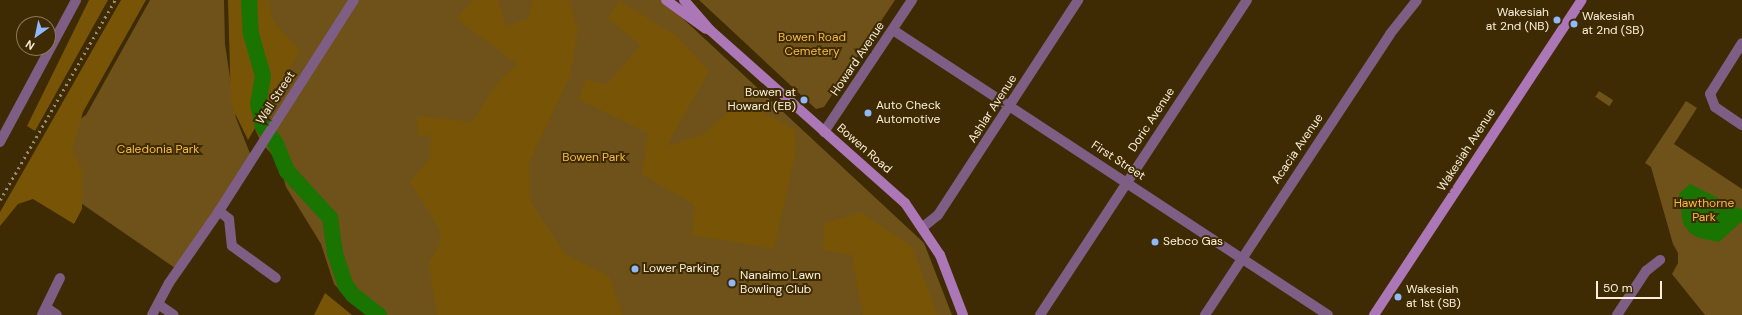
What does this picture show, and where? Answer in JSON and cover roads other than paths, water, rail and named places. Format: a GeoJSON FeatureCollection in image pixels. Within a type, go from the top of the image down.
{"type":"FeatureCollection","features":[{"type":"Feature","properties":{"kind":"main road","name":"Bowen Road"},"geometry":{"type":"LineString","coordinates":[[666,0],[692,21],[710,30]]}},
{"type":"Feature","properties":{"kind":"main road","name":"Bowen Road"},"geometry":{"type":"LineString","coordinates":[[684,0],[710,30],[905,203],[923,227],[940,255],[963,315]]}},
{"type":"Feature","properties":{"kind":"main road","name":"Wakesiah Avenue"},"geometry":{"type":"LineString","coordinates":[[1374,315],[1582,0]]}},
{"type":"Feature","properties":{"kind":"street"},"geometry":{"type":"LineString","coordinates":[[0,142],[76,0]]}},
{"type":"Feature","properties":{"kind":"street","name":"Wall Street"},"geometry":{"type":"LineString","coordinates":[[152,315],[192,246],[219,211],[354,0]]}},
{"type":"Feature","properties":{"kind":"street","name":"Howard Avenue"},"geometry":{"type":"LineString","coordinates":[[824,132],[912,0]]}},
{"type":"Feature","properties":{"kind":"street","name":"Ashlar Avenue"},"geometry":{"type":"LineString","coordinates":[[923,227],[938,215],[1011,106],[1078,0]]}},
{"type":"Feature","properties":{"kind":"street","name":"Doric Avenue"},"geometry":{"type":"LineString","coordinates":[[1040,315],[1247,0]]}},
{"type":"Feature","properties":{"kind":"street","name":"Acacia Avenue"},"geometry":{"type":"LineString","coordinates":[[1205,315],[1390,34],[1417,0]]}},
{"type":"Feature","properties":{"kind":"street","name":"First Street"},"geometry":{"type":"LineString","coordinates":[[893,30],[1328,315]]}},
{"type":"Feature","properties":{"kind":"street"},"geometry":{"type":"LineString","coordinates":[[1742,42],[1710,94],[1715,107],[1742,125]]}},
{"type":"Feature","properties":{"kind":"street"},"geometry":{"type":"LineString","coordinates":[[219,211],[229,219],[232,246],[276,278]]}},
{"type":"Feature","properties":{"kind":"street"},"geometry":{"type":"LineString","coordinates":[[1617,315],[1646,272],[1660,260]]}},
{"type":"Feature","properties":{"kind":"street"},"geometry":{"type":"LineString","coordinates":[[57,315],[44,312],[48,300],[60,278]]}},
{"type":"Feature","properties":{"kind":"street"},"geometry":{"type":"LineString","coordinates":[[158,304],[174,315]]}},
{"type":"Feature","properties":{"kind":"waterway"},"geometry":{"type":"LineString","coordinates":[[249,0],[251,34],[263,76],[258,103],[263,126],[276,144],[287,171],[330,218],[335,253],[346,286],[353,295],[379,315]]}},
{"type":"Feature","properties":{"kind":"railway"},"geometry":{"type":"LineString","coordinates":[[0,200],[115,0]]}},
{"type":"Feature","properties":{"kind":"place","name":"Wakesiah at 2nd (NB)"},"geometry":{"type":"Point","coordinates":[1557,20]}},
{"type":"Feature","properties":{"kind":"place","name":"Wakesiah at 2nd (SB)"},"geometry":{"type":"Point","coordinates":[1574,24]}},
{"type":"Feature","properties":{"kind":"place","name":"Bowen at Howard (EB)"},"geometry":{"type":"Point","coordinates":[804,100]}},
{"type":"Feature","properties":{"kind":"place","name":"Auto Check Automotive"},"geometry":{"type":"Point","coordinates":[868,113]}},
{"type":"Feature","properties":{"kind":"place","name":"Sebco Gas"},"geometry":{"type":"Point","coordinates":[1155,242]}},
{"type":"Feature","properties":{"kind":"place","name":"Lower Parking"},"geometry":{"type":"Point","coordinates":[635,269]}},
{"type":"Feature","properties":{"kind":"place","name":"Nanaimo Lawn Bowling Club"},"geometry":{"type":"Point","coordinates":[732,283]}},
{"type":"Feature","properties":{"kind":"place","name":"Wakesiah at 1st (SB)"},"geometry":{"type":"Point","coordinates":[1398,297]}},
{"type":"Feature","properties":{"kind":"park label","name":"Bowen Road Cemetery"},"geometry":{"type":"Point","coordinates":[812,45]}},
{"type":"Feature","properties":{"kind":"park label","name":"Caledonia Park"},"geometry":{"type":"Point","coordinates":[158,150]}},
{"type":"Feature","properties":{"kind":"park label","name":"Bowen Park"},"geometry":{"type":"Point","coordinates":[594,158]}},
{"type":"Feature","properties":{"kind":"park label","name":"Hawthorne Park"},"geometry":{"type":"Point","coordinates":[1704,211]}}]}
